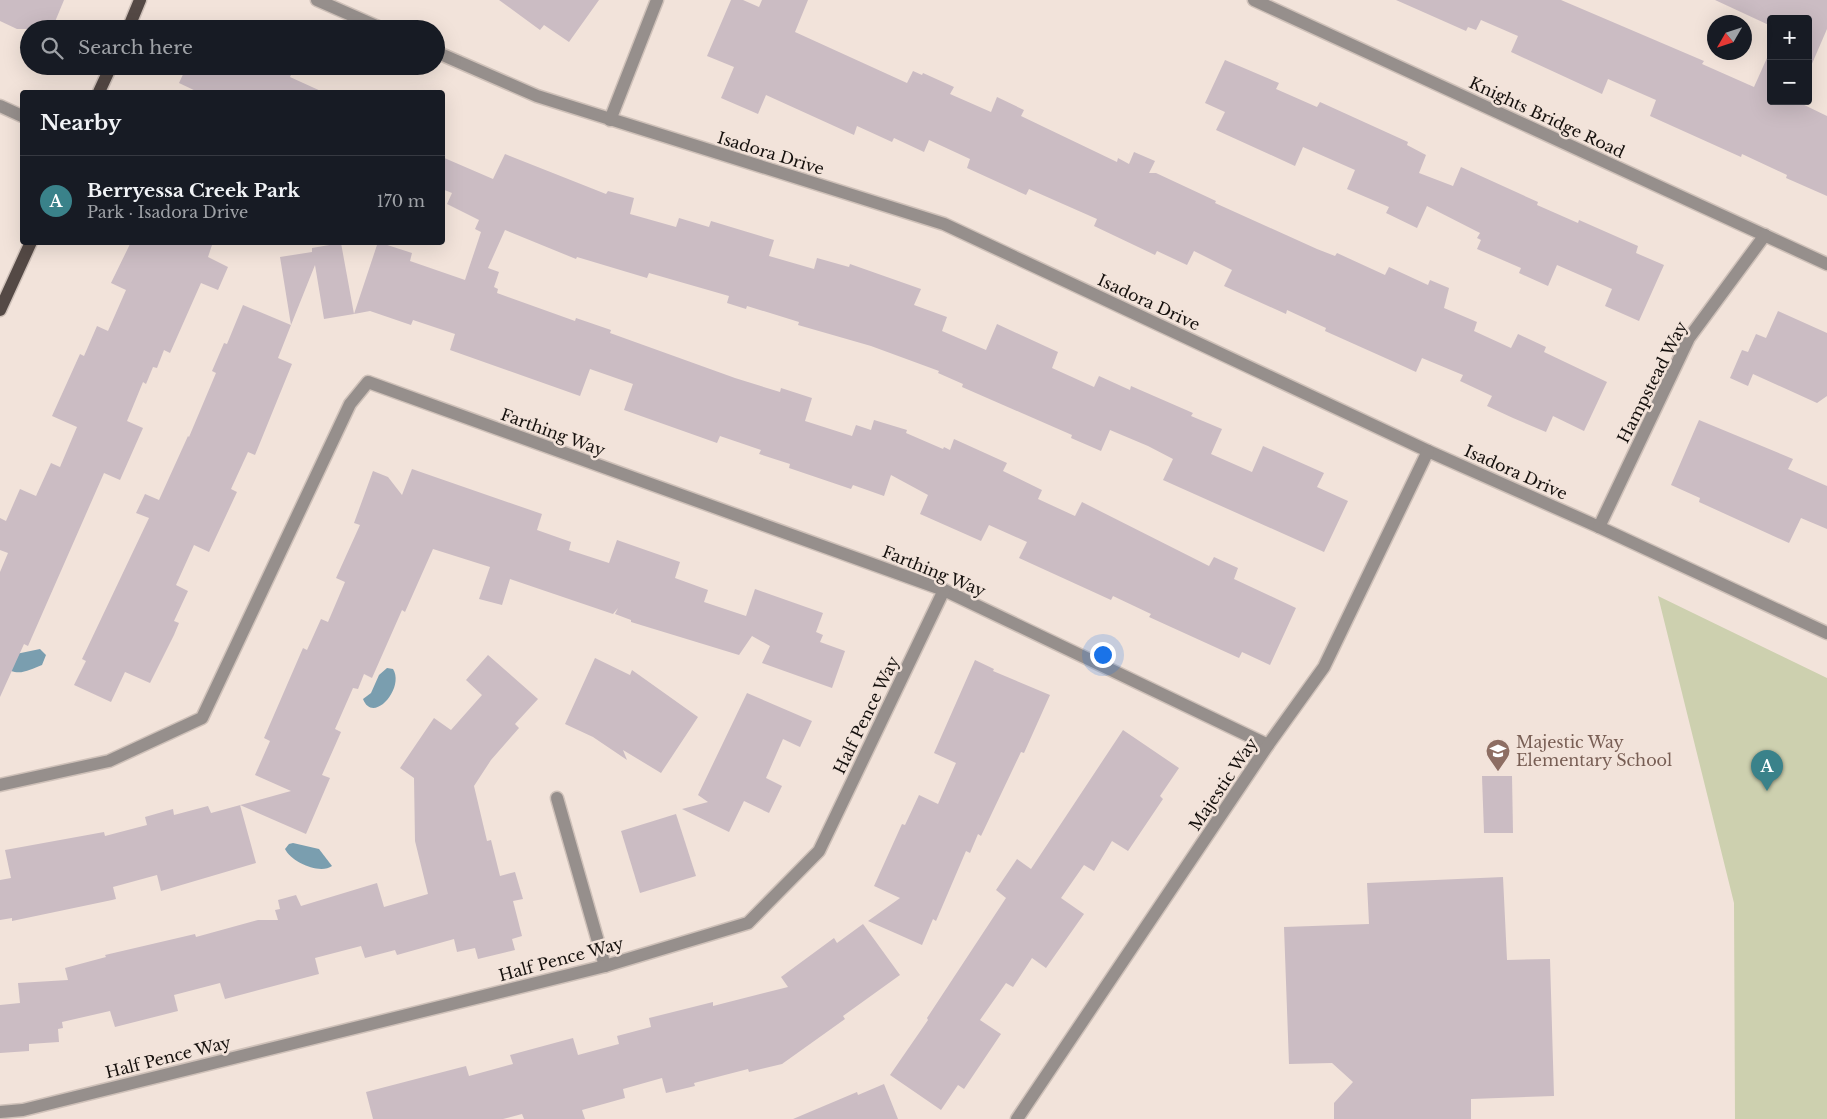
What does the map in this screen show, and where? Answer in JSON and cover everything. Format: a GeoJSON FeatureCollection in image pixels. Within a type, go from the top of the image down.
{"type":"FeatureCollection","features":[{"type":"Feature","properties":{"kind":"main road"},"geometry":{"type":"LineString","coordinates":[[132,20],[140,0]]}},
{"type":"Feature","properties":{"kind":"main road"},"geometry":{"type":"LineString","coordinates":[[100,90],[107,75]]}},
{"type":"Feature","properties":{"kind":"main road"},"geometry":{"type":"LineString","coordinates":[[0,310],[30,245]]}},
{"type":"Feature","properties":{"kind":"street"},"geometry":{"type":"LineString","coordinates":[[317,0],[363,20]]}},
{"type":"Feature","properties":{"kind":"street"},"geometry":{"type":"LineString","coordinates":[[610,120],[657,0]]}},
{"type":"Feature","properties":{"kind":"street","name":"Knights Bridge Road"},"geometry":{"type":"LineString","coordinates":[[1254,0],[1827,264]]}},
{"type":"Feature","properties":{"kind":"street","name":"Isadora Drive"},"geometry":{"type":"LineString","coordinates":[[445,56],[537,96],[944,224],[1428,451],[1599,527],[1827,634]]}},
{"type":"Feature","properties":{"kind":"street"},"geometry":{"type":"LineString","coordinates":[[0,106],[20,115]]}},
{"type":"Feature","properties":{"kind":"street","name":"Hampstead Way"},"geometry":{"type":"LineString","coordinates":[[1599,527],[1689,338],[1765,235]]}},
{"type":"Feature","properties":{"kind":"street","name":"Farthing Way"},"geometry":{"type":"LineString","coordinates":[[0,785],[109,761],[202,718],[350,404],[368,382],[944,590],[1268,745]]}},
{"type":"Feature","properties":{"kind":"street","name":"Majestic Way"},"geometry":{"type":"LineString","coordinates":[[1019,1119],[1268,745],[1324,667],[1428,451]]}},
{"type":"Feature","properties":{"kind":"street","name":"Half Pence Way"},"geometry":{"type":"LineString","coordinates":[[0,1112],[23,1110],[605,966],[748,923],[819,851],[944,590]]}},
{"type":"Feature","properties":{"kind":"street"},"geometry":{"type":"LineString","coordinates":[[557,798],[605,966]]}},
{"type":"Feature","properties":{"kind":"green space"},"geometry":{"type":"Polygon","coordinates":[[[1658,596],[1827,678],[1827,1119],[1735,1119],[1734,903],[1658,596]]]}},
{"type":"Feature","properties":{"kind":"water"},"geometry":{"type":"Polygon","coordinates":[[[40,649],[46,655],[42,665],[23,672],[11,671],[16,654],[40,649]]]}},
{"type":"Feature","properties":{"kind":"water"},"geometry":{"type":"Polygon","coordinates":[[[387,668],[393,669],[396,677],[391,694],[380,706],[374,708],[368,706],[363,699],[371,693],[379,675],[387,668]]]}},
{"type":"Feature","properties":{"kind":"water"},"geometry":{"type":"Polygon","coordinates":[[[293,843],[319,849],[332,866],[320,869],[306,866],[299,862],[288,854],[285,849],[289,844],[293,843]]]}},
{"type":"Feature","properties":{"kind":"building"},"geometry":{"type":"Polygon","coordinates":[[[0,0],[64,0],[56,20],[20,20],[20,29],[0,21],[0,0]]]}},
{"type":"Feature","properties":{"kind":"building"},"geometry":{"type":"Polygon","coordinates":[[[499,0],[599,0],[569,42],[544,25],[540,30],[499,0]]]}},
{"type":"Feature","properties":{"kind":"building"},"geometry":{"type":"Polygon","coordinates":[[[731,0],[743,0],[759,7],[762,0],[808,0],[795,32],[907,83],[913,71],[922,75],[923,73],[954,87],[950,94],[991,112],[997,97],[1024,110],[1021,116],[1117,162],[1118,158],[1129,164],[1134,152],[1155,161],[1149,173],[1156,173],[1216,201],[1215,203],[1317,249],[1335,256],[1337,253],[1385,275],[1389,267],[1428,285],[1430,280],[1449,288],[1444,308],[1477,322],[1474,331],[1511,348],[1518,334],[1546,347],[1544,352],[1607,382],[1584,431],[1553,416],[1546,432],[1513,418],[1487,406],[1492,396],[1460,381],[1463,375],[1422,358],[1416,372],[1325,331],[1326,328],[1287,310],[1286,314],[1224,286],[1232,270],[1194,251],[1187,265],[1157,251],[1155,255],[1094,226],[1097,219],[1029,189],[1026,195],[967,168],[970,159],[929,140],[924,152],[894,138],[892,142],[857,126],[854,135],[766,95],[758,114],[721,98],[734,67],[707,56],[731,0]]]}},
{"type":"Feature","properties":{"kind":"building"},"geometry":{"type":"Polygon","coordinates":[[[1396,0],[1561,0],[1704,61],[1702,64],[1754,87],[1767,58],[1767,105],[1804,105],[1827,116],[1827,196],[1786,178],[1787,175],[1742,154],[1741,157],[1650,116],[1656,100],[1608,79],[1602,94],[1511,52],[1518,36],[1481,20],[1476,30],[1468,27],[1466,31],[1396,0]]]}},
{"type":"Feature","properties":{"kind":"building"},"geometry":{"type":"Polygon","coordinates":[[[1715,0],[1827,0],[1827,29],[1812,64],[1812,15],[1767,15],[1767,24],[1752,17],[1752,15],[1747,15],[1715,0]]]}},
{"type":"Feature","properties":{"kind":"building"},"geometry":{"type":"Polygon","coordinates":[[[1225,60],[1279,83],[1276,89],[1317,107],[1320,102],[1408,142],[1407,145],[1426,155],[1419,173],[1453,186],[1461,167],[1538,202],[1537,205],[1578,223],[1579,220],[1638,246],[1636,253],[1664,265],[1639,321],[1605,306],[1612,289],[1557,265],[1548,286],[1519,273],[1521,268],[1477,249],[1481,240],[1477,238],[1480,233],[1427,206],[1417,228],[1386,213],[1389,207],[1347,189],[1355,170],[1303,147],[1295,166],[1216,130],[1225,112],[1205,103],[1225,60]]]}},
{"type":"Feature","properties":{"kind":"building"},"geometry":{"type":"Polygon","coordinates":[[[183,75],[291,75],[290,77],[319,90],[194,90],[179,83],[183,75]]]}},
{"type":"Feature","properties":{"kind":"building"},"geometry":{"type":"Polygon","coordinates":[[[505,154],[606,194],[608,191],[634,198],[630,214],[676,227],[679,218],[709,227],[711,221],[774,240],[769,256],[814,269],[817,258],[849,267],[850,264],[921,289],[914,305],[947,317],[942,331],[986,350],[997,324],[1058,352],[1052,368],[1094,387],[1099,376],[1130,390],[1131,386],[1193,413],[1191,416],[1222,429],[1211,454],[1252,472],[1263,446],[1324,473],[1317,487],[1348,501],[1324,552],[1163,480],[1173,459],[1148,446],[1110,430],[1101,451],[1071,438],[1072,435],[962,387],[963,384],[938,373],[939,371],[871,346],[798,325],[799,322],[747,306],[746,309],[727,303],[729,296],[649,273],[647,278],[577,257],[576,259],[505,230],[488,268],[499,272],[494,287],[498,289],[497,293],[575,321],[576,318],[611,330],[610,333],[735,378],[780,392],[781,388],[812,398],[805,421],[852,436],[856,425],[871,430],[874,420],[907,430],[906,433],[943,449],[944,447],[950,450],[954,439],[1007,463],[1003,471],[1042,490],[1038,499],[1075,516],[1082,502],[1209,566],[1214,557],[1238,568],[1234,579],[1296,608],[1270,665],[1242,652],[1239,658],[1149,617],[1151,614],[1113,596],[1111,600],[1019,558],[1027,542],[989,525],[981,541],[920,514],[928,495],[891,475],[884,496],[853,485],[851,489],[789,468],[790,464],[759,454],[761,450],[720,436],[717,443],[624,410],[633,384],[590,369],[580,396],[450,350],[455,334],[413,320],[411,325],[370,311],[354,314],[377,245],[387,245],[412,253],[410,261],[465,280],[481,232],[475,229],[479,220],[447,204],[452,193],[445,190],[445,158],[493,179],[505,154]]]}},
{"type":"Feature","properties":{"kind":"building"},"geometry":{"type":"Polygon","coordinates":[[[130,245],[212,245],[208,257],[228,267],[218,290],[201,283],[170,353],[164,350],[157,368],[153,367],[146,384],[143,382],[127,421],[143,428],[120,480],[104,473],[28,646],[24,644],[0,697],[0,572],[8,553],[0,550],[0,518],[6,521],[20,489],[36,496],[51,463],[60,467],[77,427],[52,416],[80,354],[84,356],[97,326],[108,331],[126,290],[111,283],[130,245]]]}},
{"type":"Feature","properties":{"kind":"building"},"geometry":{"type":"Polygon","coordinates":[[[341,245],[354,314],[324,319],[315,265],[291,325],[280,257],[312,252],[312,248],[341,245]]]}},
{"type":"Feature","properties":{"kind":"building"},"geometry":{"type":"Polygon","coordinates":[[[243,305],[291,325],[278,358],[292,364],[255,455],[248,452],[231,489],[237,492],[209,552],[194,545],[176,585],[188,591],[174,621],[179,623],[150,683],[125,672],[111,702],[74,685],[86,661],[82,659],[149,518],[136,513],[145,494],[159,500],[189,437],[216,373],[212,371],[224,343],[227,344],[243,305]]]}},
{"type":"Feature","properties":{"kind":"building"},"geometry":{"type":"Polygon","coordinates":[[[1778,311],[1827,333],[1827,396],[1817,403],[1753,374],[1748,386],[1730,378],[1742,350],[1748,352],[1756,334],[1766,338],[1778,311]]]}},
{"type":"Feature","properties":{"kind":"building"},"geometry":{"type":"Polygon","coordinates":[[[1699,420],[1793,459],[1788,469],[1827,486],[1827,529],[1801,518],[1789,543],[1699,502],[1700,498],[1671,485],[1699,420]]]}},
{"type":"Feature","properties":{"kind":"building"},"geometry":{"type":"Polygon","coordinates":[[[412,469],[542,514],[537,530],[571,542],[569,550],[609,563],[617,540],[680,562],[675,578],[708,590],[704,602],[746,616],[755,589],[823,613],[816,632],[823,635],[820,642],[845,651],[832,688],[762,663],[770,646],[752,636],[739,655],[631,622],[631,620],[615,614],[618,608],[613,614],[510,579],[502,605],[479,599],[490,567],[433,549],[405,612],[402,610],[372,678],[364,674],[358,689],[353,688],[335,729],[341,732],[322,775],[330,778],[306,834],[240,805],[291,791],[255,775],[270,741],[264,738],[303,648],[307,650],[321,619],[328,622],[345,582],[336,578],[360,525],[354,523],[373,471],[388,477],[402,495],[412,469]]]}},
{"type":"Feature","properties":{"kind":"building"},"geometry":{"type":"Polygon","coordinates":[[[488,655],[538,699],[515,724],[519,728],[491,760],[474,786],[487,841],[491,840],[500,876],[515,872],[523,899],[513,901],[522,936],[512,939],[515,950],[478,959],[475,948],[457,952],[454,939],[397,955],[395,950],[365,958],[361,946],[315,958],[319,974],[225,999],[220,983],[174,995],[178,1011],[115,1027],[110,1011],[62,1022],[63,1028],[58,1029],[59,1042],[29,1044],[29,1051],[0,1053],[0,1005],[20,1003],[18,983],[68,980],[65,968],[106,957],[105,955],[195,934],[196,937],[258,920],[278,920],[275,910],[280,909],[278,900],[296,895],[301,906],[377,883],[384,907],[428,894],[415,841],[414,778],[400,768],[434,718],[451,730],[482,695],[466,680],[488,655]]]}},
{"type":"Feature","properties":{"kind":"building"},"geometry":{"type":"Polygon","coordinates":[[[595,658],[630,675],[632,670],[698,717],[661,773],[623,750],[627,760],[593,737],[565,724],[595,658]]]}},
{"type":"Feature","properties":{"kind":"building"},"geometry":{"type":"Polygon","coordinates":[[[975,660],[994,669],[993,671],[1050,695],[1024,753],[1021,752],[981,836],[978,834],[970,853],[966,851],[936,921],[933,919],[922,945],[868,921],[900,898],[874,886],[902,824],[905,825],[919,795],[938,804],[956,763],[934,753],[975,660]]]}},
{"type":"Feature","properties":{"kind":"building"},"geometry":{"type":"Polygon","coordinates":[[[747,693],[812,721],[800,747],[783,739],[766,778],[782,786],[769,813],[744,801],[729,832],[682,809],[708,802],[698,795],[747,693]]]}},
{"type":"Feature","properties":{"kind":"building"},"geometry":{"type":"Polygon","coordinates":[[[1123,730],[1179,768],[1160,796],[1163,799],[1128,851],[1112,841],[1094,871],[1084,865],[1061,898],[1084,914],[1046,968],[1032,958],[1013,987],[1006,983],[980,1020],[1001,1034],[964,1089],[958,1085],[941,1110],[890,1075],[928,1020],[927,1018],[1006,898],[996,890],[1017,859],[1031,869],[1123,730]]]}},
{"type":"Feature","properties":{"kind":"building"},"geometry":{"type":"Polygon","coordinates":[[[1482,776],[1512,776],[1513,833],[1484,833],[1482,776]]]}},
{"type":"Feature","properties":{"kind":"building"},"geometry":{"type":"Polygon","coordinates":[[[240,805],[256,863],[161,891],[157,875],[113,887],[116,899],[12,921],[12,918],[0,920],[0,880],[11,878],[5,850],[104,832],[105,836],[147,825],[145,817],[173,809],[174,815],[208,806],[211,813],[240,805]]]}},
{"type":"Feature","properties":{"kind":"building"},"geometry":{"type":"Polygon","coordinates":[[[676,814],[696,876],[640,893],[621,831],[676,814]]]}},
{"type":"Feature","properties":{"kind":"building"},"geometry":{"type":"Polygon","coordinates":[[[1503,877],[1507,960],[1550,959],[1554,1096],[1471,1099],[1471,1119],[1334,1119],[1334,1103],[1353,1082],[1332,1063],[1289,1064],[1284,927],[1369,924],[1367,883],[1503,877]]]}},
{"type":"Feature","properties":{"kind":"building"},"geometry":{"type":"Polygon","coordinates":[[[863,924],[900,975],[843,1016],[845,1019],[782,1064],[749,1072],[748,1069],[694,1083],[695,1086],[666,1093],[662,1078],[623,1089],[625,1098],[582,1110],[585,1119],[524,1119],[522,1114],[503,1119],[373,1119],[366,1092],[466,1066],[469,1076],[513,1064],[510,1055],[573,1038],[578,1055],[619,1044],[617,1036],[651,1027],[649,1018],[713,1002],[713,1006],[788,987],[781,977],[834,938],[837,943],[863,924]]]}},
{"type":"Feature","properties":{"kind":"building"},"geometry":{"type":"Polygon","coordinates":[[[884,1084],[898,1119],[793,1119],[857,1092],[858,1095],[884,1084]]]}},
{"type":"Feature","properties":{"kind":"place","name":"Majestic Way Elementary School"},"geometry":{"type":"Point","coordinates":[1498,772]}},
{"type":"Feature","properties":{"kind":"place","name":"Berryessa Creek Park"},"geometry":{"type":"Point","coordinates":[1767,791]}}]}
